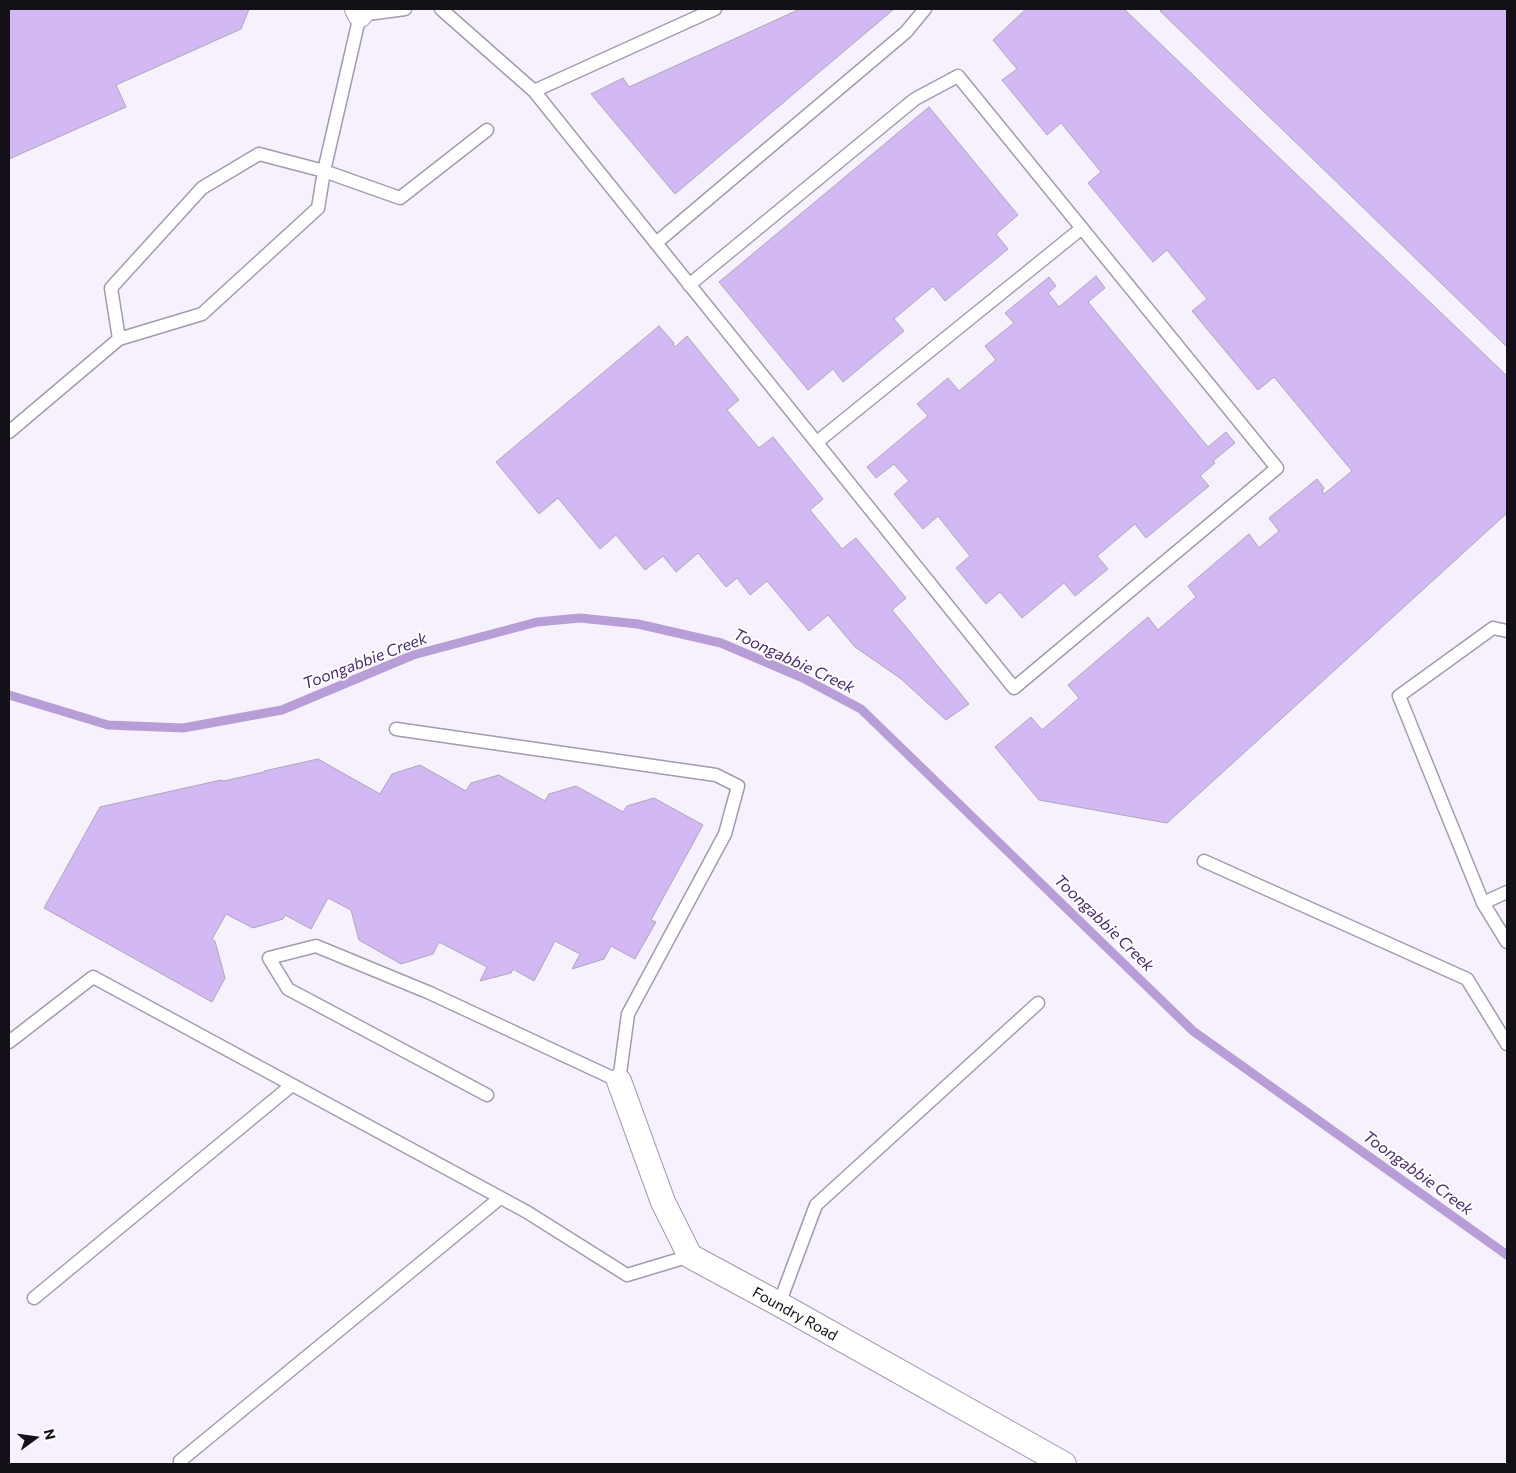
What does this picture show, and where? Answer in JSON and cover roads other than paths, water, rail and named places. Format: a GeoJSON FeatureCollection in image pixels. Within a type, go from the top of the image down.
{"type":"FeatureCollection","features":[{"type":"Feature","properties":{"kind":"street"},"geometry":{"type":"LineString","coordinates":[[619,1081],[663,1202],[690,1256]]}},
{"type":"Feature","properties":{"kind":"street","name":"Foundry Road"},"geometry":{"type":"LineString","coordinates":[[690,1256],[1064,1464]]}},
{"type":"Feature","properties":{"kind":"lane"},"geometry":{"type":"LineString","coordinates":[[9,432],[119,339],[202,314],[318,208],[324,171],[358,12],[405,9]]}},
{"type":"Feature","properties":{"kind":"lane"},"geometry":{"type":"LineString","coordinates":[[441,9],[534,92],[689,285],[817,442],[1014,688],[1277,468],[958,76],[915,99],[689,285]]}},
{"type":"Feature","properties":{"kind":"lane"},"geometry":{"type":"LineString","coordinates":[[534,92],[715,9]]}},
{"type":"Feature","properties":{"kind":"lane"},"geometry":{"type":"LineString","coordinates":[[656,243],[906,32],[925,9]]}},
{"type":"Feature","properties":{"kind":"lane"},"geometry":{"type":"LineString","coordinates":[[119,339],[111,288],[202,188],[259,154],[324,171],[400,198],[487,130]]}},
{"type":"Feature","properties":{"kind":"lane"},"geometry":{"type":"LineString","coordinates":[[817,442],[1082,228]]}},
{"type":"Feature","properties":{"kind":"lane"},"geometry":{"type":"LineString","coordinates":[[1507,631],[1493,628],[1399,696],[1482,903],[1507,942]]}},
{"type":"Feature","properties":{"kind":"lane"},"geometry":{"type":"LineString","coordinates":[[396,729],[716,775],[738,786],[725,834],[628,1014],[619,1081],[430,992],[316,946],[269,958],[288,990],[487,1095]]}},
{"type":"Feature","properties":{"kind":"lane"},"geometry":{"type":"LineString","coordinates":[[1204,860],[1467,979],[1507,1044]]}},
{"type":"Feature","properties":{"kind":"lane"},"geometry":{"type":"LineString","coordinates":[[1482,903],[1507,892]]}},
{"type":"Feature","properties":{"kind":"lane"},"geometry":{"type":"LineString","coordinates":[[9,1042],[93,977],[527,1212],[627,1274],[690,1256]]}},
{"type":"Feature","properties":{"kind":"lane"},"geometry":{"type":"LineString","coordinates":[[779,1304],[816,1205],[1038,1003]]}},
{"type":"Feature","properties":{"kind":"lane"},"geometry":{"type":"LineString","coordinates":[[34,1298],[292,1085]]}},
{"type":"Feature","properties":{"kind":"lane"},"geometry":{"type":"LineString","coordinates":[[180,1461],[500,1198]]}},
{"type":"Feature","properties":{"kind":"waterway","name":"Toongabbie Creek"},"geometry":{"type":"LineString","coordinates":[[9,695],[108,725],[183,728],[282,710],[413,655],[537,622],[580,618],[638,624],[721,643],[803,678],[861,709],[1193,1031],[1507,1255]]}}]}
